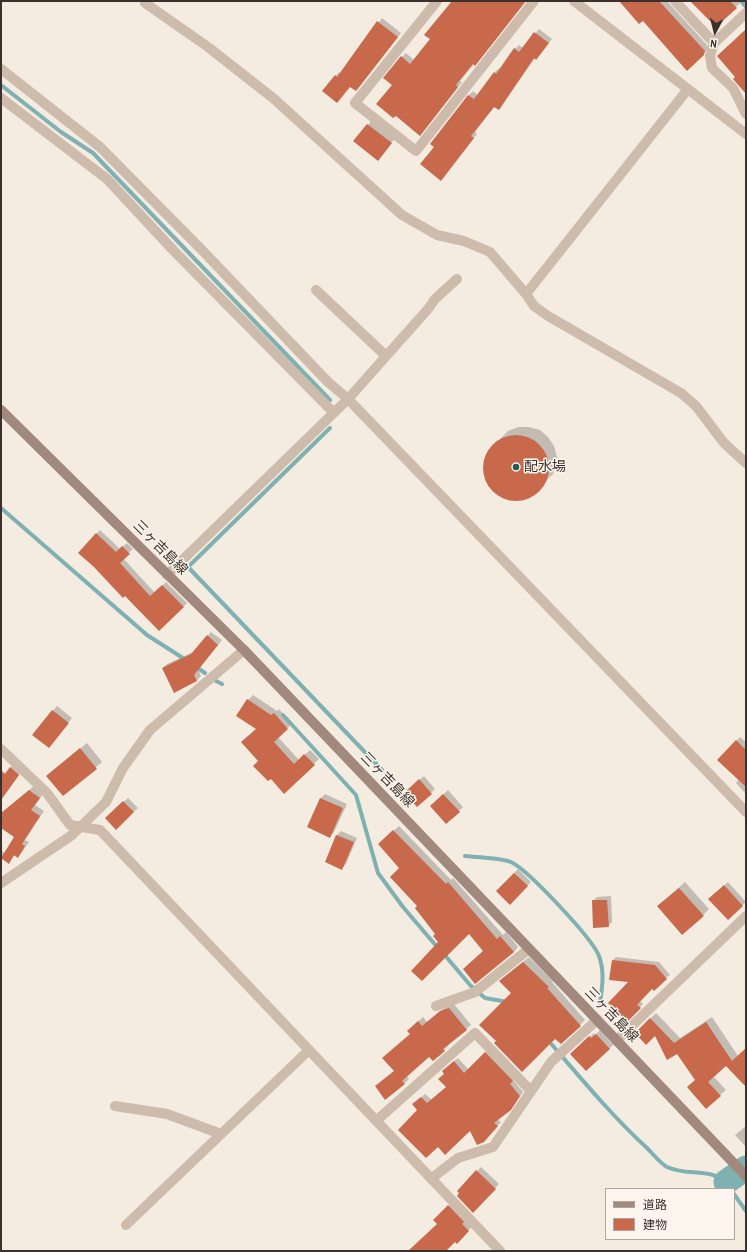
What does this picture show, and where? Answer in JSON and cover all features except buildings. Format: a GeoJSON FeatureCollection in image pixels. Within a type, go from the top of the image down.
{"type":"FeatureCollection","features":[{"type":"Feature","properties":{"kind":"main road","name":"三ヶ吉島線"},"geometry":{"type":"LineString","coordinates":[[1,410],[244,650],[746,1176]]}},
{"type":"Feature","properties":{"kind":"street"},"geometry":{"type":"LineString","coordinates":[[145,1],[145,3],[208,47],[273,98],[402,215],[437,235],[464,242],[490,252],[526,294],[534,306],[548,316],[681,393],[696,406],[724,443],[746,463]]}},
{"type":"Feature","properties":{"kind":"street"},"geometry":{"type":"LineString","coordinates":[[437,1],[355,104],[416,151],[534,1]]}},
{"type":"Feature","properties":{"kind":"street"},"geometry":{"type":"LineString","coordinates":[[574,1],[746,134]]}},
{"type":"Feature","properties":{"kind":"street"},"geometry":{"type":"LineString","coordinates":[[675,1],[714,43]]}},
{"type":"Feature","properties":{"kind":"street"},"geometry":{"type":"LineString","coordinates":[[745,14],[714,43],[710,56],[712,68],[733,88],[746,114]]}},
{"type":"Feature","properties":{"kind":"street"},"geometry":{"type":"LineString","coordinates":[[1,69],[100,147],[200,248],[328,382],[348,399],[746,812]]}},
{"type":"Feature","properties":{"kind":"street"},"geometry":{"type":"LineString","coordinates":[[526,294],[688,89]]}},
{"type":"Feature","properties":{"kind":"street"},"geometry":{"type":"LineString","coordinates":[[1,98],[107,179],[174,251],[334,413]]}},
{"type":"Feature","properties":{"kind":"street"},"geometry":{"type":"LineString","coordinates":[[167,575],[348,399],[435,299],[457,279]]}},
{"type":"Feature","properties":{"kind":"street"},"geometry":{"type":"LineString","coordinates":[[316,290],[386,356]]}},
{"type":"Feature","properties":{"kind":"street"},"geometry":{"type":"LineString","coordinates":[[1,883],[72,835],[82,826],[106,802],[123,768],[150,730],[244,650]]}},
{"type":"Feature","properties":{"kind":"street"},"geometry":{"type":"LineString","coordinates":[[1,749],[47,793],[70,825],[100,830],[308,1051],[432,1178],[500,1251]]}},
{"type":"Feature","properties":{"kind":"street"},"geometry":{"type":"LineString","coordinates":[[616,1041],[746,916]]}},
{"type":"Feature","properties":{"kind":"street"},"geometry":{"type":"LineString","coordinates":[[436,1006],[475,992],[530,950]]}},
{"type":"Feature","properties":{"kind":"street"},"geometry":{"type":"LineString","coordinates":[[432,1178],[458,1158],[493,1147],[532,1091],[550,1062],[597,1020]]}},
{"type":"Feature","properties":{"kind":"street"},"geometry":{"type":"LineString","coordinates":[[376,1120],[475,1033],[532,1091]]}},
{"type":"Feature","properties":{"kind":"street"},"geometry":{"type":"LineString","coordinates":[[126,1225],[308,1051]]}},
{"type":"Feature","properties":{"kind":"street"},"geometry":{"type":"LineString","coordinates":[[115,1106],[167,1114],[221,1134]]}},
{"type":"Feature","properties":{"kind":"waterway"},"geometry":{"type":"LineString","coordinates":[[741,1],[746,7]]}},
{"type":"Feature","properties":{"kind":"waterway"},"geometry":{"type":"LineString","coordinates":[[1,85],[61,132],[93,153],[330,400]]}},
{"type":"Feature","properties":{"kind":"waterway"},"geometry":{"type":"LineString","coordinates":[[330,428],[188,567],[382,770]]}},
{"type":"Feature","properties":{"kind":"waterway"},"geometry":{"type":"LineString","coordinates":[[1,508],[147,635],[186,660]]}},
{"type":"Feature","properties":{"kind":"waterway"},"geometry":{"type":"LineString","coordinates":[[195,666],[205,673]]}},
{"type":"Feature","properties":{"kind":"waterway"},"geometry":{"type":"LineString","coordinates":[[216,681],[222,684]]}},
{"type":"Feature","properties":{"kind":"waterway"},"geometry":{"type":"LineString","coordinates":[[283,715],[356,795],[378,873],[403,907],[438,948]]}},
{"type":"Feature","properties":{"kind":"waterway"},"geometry":{"type":"LineString","coordinates":[[465,856],[511,862],[531,878],[573,920],[594,947],[601,962],[602,986],[600,1004]]}},
{"type":"Feature","properties":{"kind":"waterway"},"geometry":{"type":"LineString","coordinates":[[443,953],[470,985],[485,998],[508,1002]]}},
{"type":"Feature","properties":{"kind":"waterway"},"geometry":{"type":"LineString","coordinates":[[547,1039],[608,1109],[662,1163],[667,1167],[684,1172],[709,1174],[724,1181],[730,1188]]}},
{"type":"Feature","properties":{"kind":"waterway"},"geometry":{"type":"LineString","coordinates":[[726,1182],[746,1168]]}},
{"type":"Feature","properties":{"kind":"waterway"},"geometry":{"type":"LineString","coordinates":[[735,1195],[746,1211]]}},
{"type":"Feature","properties":{"kind":"place","name":"配水場"},"geometry":{"type":"Point","coordinates":[516,467]}}]}
